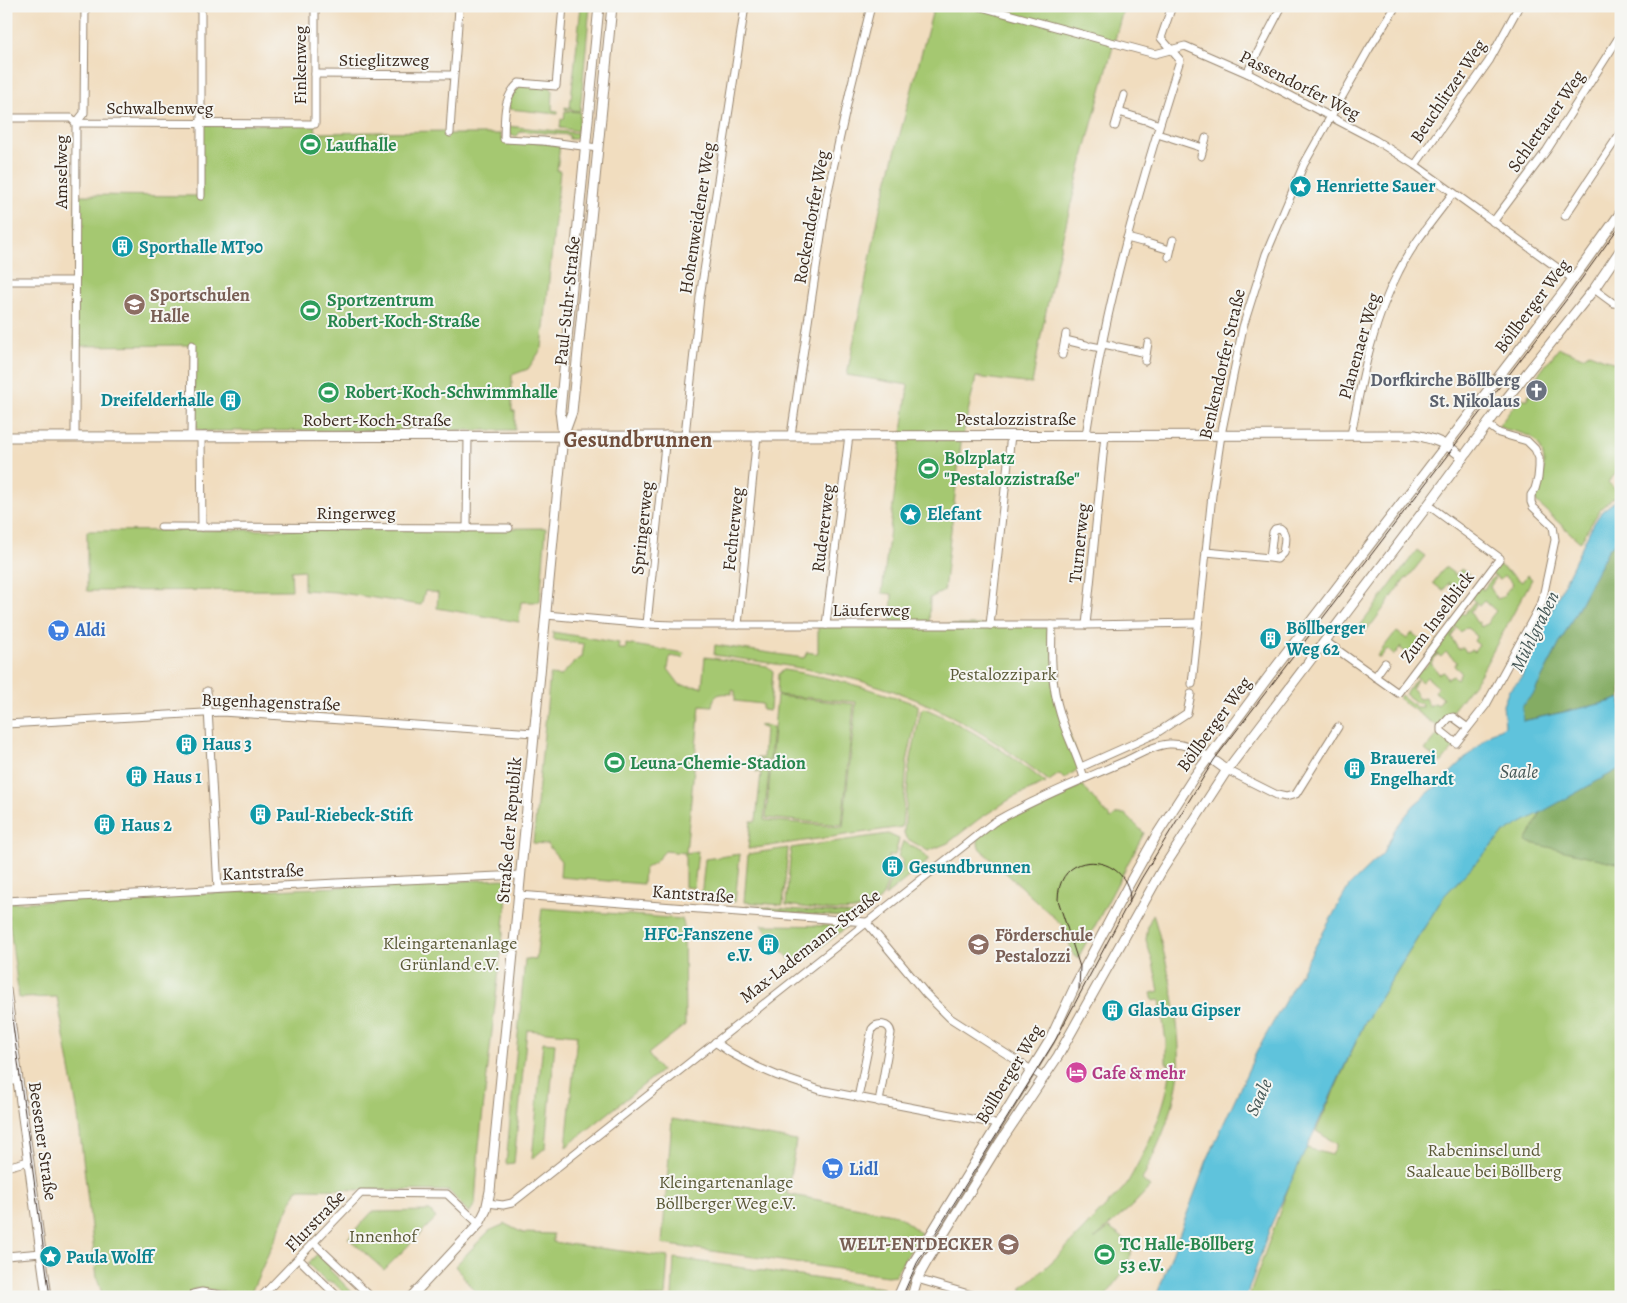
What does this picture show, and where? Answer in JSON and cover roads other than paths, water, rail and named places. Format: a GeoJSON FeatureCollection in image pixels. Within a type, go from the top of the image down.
{"type":"FeatureCollection","features":[{"type":"Feature","properties":{"kind":"street","name":"Amselweg"},"geometry":{"type":"LineString","coordinates":[[75,436],[76,123],[84,112],[85,6]]}},
{"type":"Feature","properties":{"kind":"street"},"geometry":{"type":"LineString","coordinates":[[201,6],[201,196]]}},
{"type":"Feature","properties":{"kind":"street","name":"Finkenweg"},"geometry":{"type":"LineString","coordinates":[[315,6],[315,124]]}},
{"type":"Feature","properties":{"kind":"street"},"geometry":{"type":"LineString","coordinates":[[450,133],[459,6]]}},
{"type":"Feature","properties":{"kind":"street"},"geometry":{"type":"LineString","coordinates":[[563,6],[556,86],[519,83],[511,90],[507,101],[504,139],[598,148]]}},
{"type":"Feature","properties":{"kind":"street","name":"Paul-Suhr-Straße"},"geometry":{"type":"LineString","coordinates":[[563,436],[560,411],[584,146],[599,6]]}},
{"type":"Feature","properties":{"kind":"street","name":"Paul-Suhr-Straße"},"geometry":{"type":"LineString","coordinates":[[563,436],[572,412],[612,6]]}},
{"type":"Feature","properties":{"kind":"street","name":"Hohenweidener Weg"},"geometry":{"type":"LineString","coordinates":[[685,435],[700,296],[745,6]]}},
{"type":"Feature","properties":{"kind":"street","name":"Rockendorfer Weg"},"geometry":{"type":"LineString","coordinates":[[791,435],[827,196],[871,6]]}},
{"type":"Feature","properties":{"kind":"street","name":"Passendorfer Weg"},"geometry":{"type":"LineString","coordinates":[[978,6],[1156,54],[1184,46],[1247,73],[1375,140],[1415,165],[1573,279]]}},
{"type":"Feature","properties":{"kind":"street"},"geometry":{"type":"LineString","coordinates":[[1086,435],[1102,346],[1127,238],[1159,125],[1180,60],[1161,38],[1172,6]]}},
{"type":"Feature","properties":{"kind":"street"},"geometry":{"type":"LineString","coordinates":[[1247,73],[1282,6]]}},
{"type":"Feature","properties":{"kind":"street","name":"Benkendorfer Straße"},"geometry":{"type":"LineString","coordinates":[[1192,684],[1221,435],[1243,327],[1263,262],[1304,164],[1396,6]]}},
{"type":"Feature","properties":{"kind":"street","name":"Beuchlitzer Weg"},"geometry":{"type":"LineString","coordinates":[[1415,165],[1489,61],[1519,6]]}},
{"type":"Feature","properties":{"kind":"street","name":"Schlettauer Weg"},"geometry":{"type":"LineString","coordinates":[[1493,222],[1552,143],[1621,34]]}},
{"type":"Feature","properties":{"kind":"street","name":"Stieglitzweg"},"geometry":{"type":"LineString","coordinates":[[315,74],[453,75]]}},
{"type":"Feature","properties":{"kind":"street"},"geometry":{"type":"LineString","coordinates":[[1115,126],[1124,95]]}},
{"type":"Feature","properties":{"kind":"street"},"geometry":{"type":"LineString","coordinates":[[1119,112],[1159,125]]}},
{"type":"Feature","properties":{"kind":"street","name":"Schwalbenweg"},"geometry":{"type":"LineString","coordinates":[[6,118],[71,118],[76,123],[315,124]]}},
{"type":"Feature","properties":{"kind":"street"},"geometry":{"type":"LineString","coordinates":[[1565,216],[1621,132]]}},
{"type":"Feature","properties":{"kind":"street"},"geometry":{"type":"LineString","coordinates":[[1157,134],[1203,148]]}},
{"type":"Feature","properties":{"kind":"street"},"geometry":{"type":"LineString","coordinates":[[1201,156],[1206,138]]}},
{"type":"Feature","properties":{"kind":"street","name":"Planenaer Weg"},"geometry":{"type":"LineString","coordinates":[[1351,435],[1375,330],[1386,298],[1410,252],[1453,193]]}},
{"type":"Feature","properties":{"kind":"street","name":"Böllberger Weg"},"geometry":{"type":"LineString","coordinates":[[898,1297],[912,1265],[1050,1040],[1076,984],[1146,854],[1194,777],[1573,279],[1621,212]]}},
{"type":"Feature","properties":{"kind":"street"},"geometry":{"type":"LineString","coordinates":[[1127,238],[1170,253],[1173,240]]}},
{"type":"Feature","properties":{"kind":"street","name":"Böllberger Weg"},"geometry":{"type":"LineString","coordinates":[[912,1297],[927,1261],[999,1144],[1058,1056],[1162,870],[1227,770],[1487,424],[1594,289],[1620,252]]}},
{"type":"Feature","properties":{"kind":"street"},"geometry":{"type":"LineString","coordinates":[[6,281],[76,281]]}},
{"type":"Feature","properties":{"kind":"street"},"geometry":{"type":"LineString","coordinates":[[1594,289],[1613,303],[1621,304]]}},
{"type":"Feature","properties":{"kind":"street"},"geometry":{"type":"LineString","coordinates":[[1062,355],[1066,337],[1088,345],[1116,346],[1146,353]]}},
{"type":"Feature","properties":{"kind":"street"},"geometry":{"type":"LineString","coordinates":[[1144,361],[1148,343]]}},
{"type":"Feature","properties":{"kind":"street"},"geometry":{"type":"LineString","coordinates":[[191,436],[192,345]]}},
{"type":"Feature","properties":{"kind":"street"},"geometry":{"type":"LineString","coordinates":[[1468,728],[1486,705],[1542,602],[1555,540],[1552,526],[1533,507],[1531,502],[1531,494],[1535,489],[1539,472],[1539,458],[1536,449],[1526,441],[1499,433],[1487,424]]}},
{"type":"Feature","properties":{"kind":"street","name":"Springerweg"},"geometry":{"type":"LineString","coordinates":[[648,624],[666,435]]}},
{"type":"Feature","properties":{"kind":"street","name":"Fechterweg"},"geometry":{"type":"LineString","coordinates":[[738,625],[757,435]]}},
{"type":"Feature","properties":{"kind":"street","name":"Rudererweg"},"geometry":{"type":"LineString","coordinates":[[826,625],[849,435]]}},
{"type":"Feature","properties":{"kind":"street"},"geometry":{"type":"LineString","coordinates":[[990,625],[1011,435]]}},
{"type":"Feature","properties":{"kind":"street","name":"Turnerweg"},"geometry":{"type":"LineString","coordinates":[[1086,625],[1105,435]]}},
{"type":"Feature","properties":{"kind":"street","name":"Pestalozzistraße"},"geometry":{"type":"LineString","coordinates":[[563,436],[1415,435],[1434,438],[1463,458]]}},
{"type":"Feature","properties":{"kind":"street"},"geometry":{"type":"LineString","coordinates":[[201,436],[202,528]]}},
{"type":"Feature","properties":{"kind":"street"},"geometry":{"type":"LineString","coordinates":[[467,528],[468,436]]}},
{"type":"Feature","properties":{"kind":"street","name":"Robert-Koch-Straße"},"geometry":{"type":"LineString","coordinates":[[6,437],[563,436]]}},
{"type":"Feature","properties":{"kind":"street","name":"Straße der Republik"},"geometry":{"type":"LineString","coordinates":[[411,1297],[479,1224],[488,1203],[563,436]]}},
{"type":"Feature","properties":{"kind":"street","name":"Zum Inselblick"},"geometry":{"type":"LineString","coordinates":[[1325,640],[1398,693],[1500,558],[1428,504]]}},
{"type":"Feature","properties":{"kind":"street","name":"Ringerweg"},"geometry":{"type":"LineString","coordinates":[[161,527],[509,528]]}},
{"type":"Feature","properties":{"kind":"street"},"geometry":{"type":"LineString","coordinates":[[1206,552],[1270,558]]}},
{"type":"Feature","properties":{"kind":"street","name":"Läuferweg"},"geometry":{"type":"LineString","coordinates":[[546,615],[648,624],[1086,625],[1198,623]]}},
{"type":"Feature","properties":{"kind":"street"},"geometry":{"type":"LineString","coordinates":[[1052,625],[1051,660],[1056,697],[1068,738],[1084,778]]}},
{"type":"Feature","properties":{"kind":"street"},"geometry":{"type":"LineString","coordinates":[[1375,677],[1385,663]]}},
{"type":"Feature","properties":{"kind":"street"},"geometry":{"type":"LineString","coordinates":[[207,692],[218,889]]}},
{"type":"Feature","properties":{"kind":"street"},"geometry":{"type":"LineString","coordinates":[[1081,767],[1155,734],[1187,713],[1191,694]]}},
{"type":"Feature","properties":{"kind":"street","name":"Bugenhagenstraße"},"geometry":{"type":"LineString","coordinates":[[6,724],[208,713],[242,713],[534,733]]}},
{"type":"Feature","properties":{"kind":"street"},"geometry":{"type":"LineString","coordinates":[[1227,770],[1277,796],[1286,797],[1296,794],[1338,727]]}},
{"type":"Feature","properties":{"kind":"street","name":"Max-Lademann-Straße"},"geometry":{"type":"LineString","coordinates":[[488,1203],[503,1205],[512,1203],[994,822],[1084,778],[1150,749],[1168,744],[1188,746],[1209,757],[1227,770]]}},
{"type":"Feature","properties":{"kind":"street","name":"Kantstraße"},"geometry":{"type":"LineString","coordinates":[[6,901],[521,874]]}},
{"type":"Feature","properties":{"kind":"street","name":"Kantstraße"},"geometry":{"type":"LineString","coordinates":[[519,895],[866,922]]}},
{"type":"Feature","properties":{"kind":"street"},"geometry":{"type":"LineString","coordinates":[[866,922],[926,994],[950,1018],[1044,1078]]}},
{"type":"Feature","properties":{"kind":"street","name":"Beesener Straße"},"geometry":{"type":"LineString","coordinates":[[6,990],[47,1297]]}},
{"type":"Feature","properties":{"kind":"street"},"geometry":{"type":"LineString","coordinates":[[858,1098],[872,1029],[878,1024],[888,1026],[891,1029],[879,1102]]}},
{"type":"Feature","properties":{"kind":"street"},"geometry":{"type":"LineString","coordinates":[[716,1042],[731,1052],[778,1076],[820,1090],[992,1123],[997,1127]]}},
{"type":"Feature","properties":{"kind":"street"},"geometry":{"type":"LineString","coordinates":[[6,1081],[18,1081]]}},
{"type":"Feature","properties":{"kind":"street"},"geometry":{"type":"LineString","coordinates":[[6,1167],[29,1161]]}},
{"type":"Feature","properties":{"kind":"street","name":"Flurstraße"},"geometry":{"type":"LineString","coordinates":[[261,1297],[362,1193],[447,1194],[479,1224]]}},
{"type":"Feature","properties":{"kind":"street"},"geometry":{"type":"LineString","coordinates":[[314,1243],[371,1297]]}},
{"type":"Feature","properties":{"kind":"street"},"geometry":{"type":"LineString","coordinates":[[6,1256],[42,1253]]}},
{"type":"Feature","properties":{"kind":"street"},"geometry":{"type":"LineString","coordinates":[[299,1259],[338,1297]]}},
{"type":"Feature","properties":{"kind":"street"},"geometry":{"type":"LineString","coordinates":[[918,1280],[979,1297]]}},
{"type":"Feature","properties":{"kind":"street"},"geometry":{"type":"LineString","coordinates":[[192,1297],[193,1294],[202,1292],[231,1297]]}},
{"type":"Feature","properties":{"kind":"water","name":"Saale"},"geometry":{"type":"Polygon","coordinates":[[[1621,496],[1621,538],[1609,548],[1534,693],[1522,706],[1523,721],[1621,698],[1621,768],[1504,833],[1444,896],[1364,1024],[1271,1225],[1246,1297],[1156,1297],[1207,1160],[1256,1053],[1349,886],[1384,852],[1395,829],[1414,805],[1440,783],[1490,734],[1505,726],[1503,705],[1509,690],[1520,680],[1591,528],[1602,511],[1621,496]]]}},
{"type":"Feature","properties":{"kind":"tram line"},"geometry":{"type":"LineString","coordinates":[[902,1297],[917,1263],[1056,1039],[1141,879],[1214,760],[1570,295],[1621,224]]}},
{"type":"Feature","properties":{"kind":"tram line"},"geometry":{"type":"LineString","coordinates":[[1079,989],[1080,967],[1058,900],[1061,882],[1070,870],[1081,864],[1095,862],[1108,866],[1120,874],[1127,886],[1130,902]]}},
{"type":"Feature","properties":{"kind":"tram line"},"geometry":{"type":"LineString","coordinates":[[6,974],[50,1297]]}},
{"type":"Feature","properties":{"kind":"place","name":"Laufhalle"},"geometry":{"type":"Point","coordinates":[310,145]}},
{"type":"Feature","properties":{"kind":"place","name":"Henriette Sauer"},"geometry":{"type":"Point","coordinates":[1300,186]}},
{"type":"Feature","properties":{"kind":"place","name":"Sporthalle MT90"},"geometry":{"type":"Point","coordinates":[123,247]}},
{"type":"Feature","properties":{"kind":"place","name":"Sportschulen Halle"},"geometry":{"type":"Point","coordinates":[134,305]}},
{"type":"Feature","properties":{"kind":"place","name":"Sportzentrum Robert-Koch-Straße"},"geometry":{"type":"Point","coordinates":[311,310]}},
{"type":"Feature","properties":{"kind":"place","name":"Dorfkirche Böllberg St. Nikolaus"},"geometry":{"type":"Point","coordinates":[1536,390]}},
{"type":"Feature","properties":{"kind":"place","name":"Robert-Koch-Schwimmhalle"},"geometry":{"type":"Point","coordinates":[329,392]}},
{"type":"Feature","properties":{"kind":"place","name":"Dreifelderhalle"},"geometry":{"type":"Point","coordinates":[230,400]}},
{"type":"Feature","properties":{"kind":"place","name":"Bolzplatz \"Pestalozzistraße\""},"geometry":{"type":"Point","coordinates":[928,468]}},
{"type":"Feature","properties":{"kind":"place","name":"Elefant"},"geometry":{"type":"Point","coordinates":[911,514]}},
{"type":"Feature","properties":{"kind":"place","name":"Aldi"},"geometry":{"type":"Point","coordinates":[59,630]}},
{"type":"Feature","properties":{"kind":"place","name":"Böllberger Weg 62"},"geometry":{"type":"Point","coordinates":[1270,638]}},
{"type":"Feature","properties":{"kind":"place","name":"Haus 3"},"geometry":{"type":"Point","coordinates":[186,744]}},
{"type":"Feature","properties":{"kind":"place","name":"Leuna-Chemie-Stadion"},"geometry":{"type":"Point","coordinates":[614,763]}},
{"type":"Feature","properties":{"kind":"place","name":"Brauerei Engelhardt"},"geometry":{"type":"Point","coordinates":[1354,768]}},
{"type":"Feature","properties":{"kind":"place","name":"Haus 1"},"geometry":{"type":"Point","coordinates":[137,777]}},
{"type":"Feature","properties":{"kind":"place","name":"Paul-Riebeck-Stift"},"geometry":{"type":"Point","coordinates":[260,815]}},
{"type":"Feature","properties":{"kind":"place","name":"Haus 2"},"geometry":{"type":"Point","coordinates":[105,825]}},
{"type":"Feature","properties":{"kind":"place","name":"Gesundbrunnen"},"geometry":{"type":"Point","coordinates":[893,867]}},
{"type":"Feature","properties":{"kind":"place","name":"HFC-Fanszene e.V."},"geometry":{"type":"Point","coordinates":[769,944]}},
{"type":"Feature","properties":{"kind":"place","name":"Förderschule Pestalozzi"},"geometry":{"type":"Point","coordinates":[979,945]}},
{"type":"Feature","properties":{"kind":"place","name":"Glasbau Gipser"},"geometry":{"type":"Point","coordinates":[1112,1010]}},
{"type":"Feature","properties":{"kind":"place","name":"Cafe & mehr"},"geometry":{"type":"Point","coordinates":[1076,1073]}},
{"type":"Feature","properties":{"kind":"place","name":"Lidl"},"geometry":{"type":"Point","coordinates":[833,1169]}},
{"type":"Feature","properties":{"kind":"place","name":"WELT-ENTDECKER"},"geometry":{"type":"Point","coordinates":[1009,1244]}},
{"type":"Feature","properties":{"kind":"place","name":"TC Halle-Böllberg 53 e.V."},"geometry":{"type":"Point","coordinates":[1104,1254]}},
{"type":"Feature","properties":{"kind":"place","name":"Paula Wolff"},"geometry":{"type":"Point","coordinates":[50,1257]}},
{"type":"Feature","properties":{"kind":"district","name":"Gesundbrunnen"},"geometry":{"type":"Point","coordinates":[638,439]}},
{"type":"Feature","properties":{"kind":"water label","name":"Mühlgraben"},"geometry":{"type":"Point","coordinates":[1534,631]}},
{"type":"Feature","properties":{"kind":"park label","name":"Pestalozzipark"},"geometry":{"type":"Point","coordinates":[1003,674]}},
{"type":"Feature","properties":{"kind":"park label","name":"Kleingartenanlage Grünland e.V."},"geometry":{"type":"Point","coordinates":[450,953]}},
{"type":"Feature","properties":{"kind":"park label","name":"Rabeninsel und Saaleaue bei Böllberg"},"geometry":{"type":"Point","coordinates":[1484,1160]}},
{"type":"Feature","properties":{"kind":"park label","name":"Kleingartenanlage Böllberger Weg e.V."},"geometry":{"type":"Point","coordinates":[726,1192]}},
{"type":"Feature","properties":{"kind":"park label","name":"Innenhof"},"geometry":{"type":"Point","coordinates":[383,1236]}}]}
